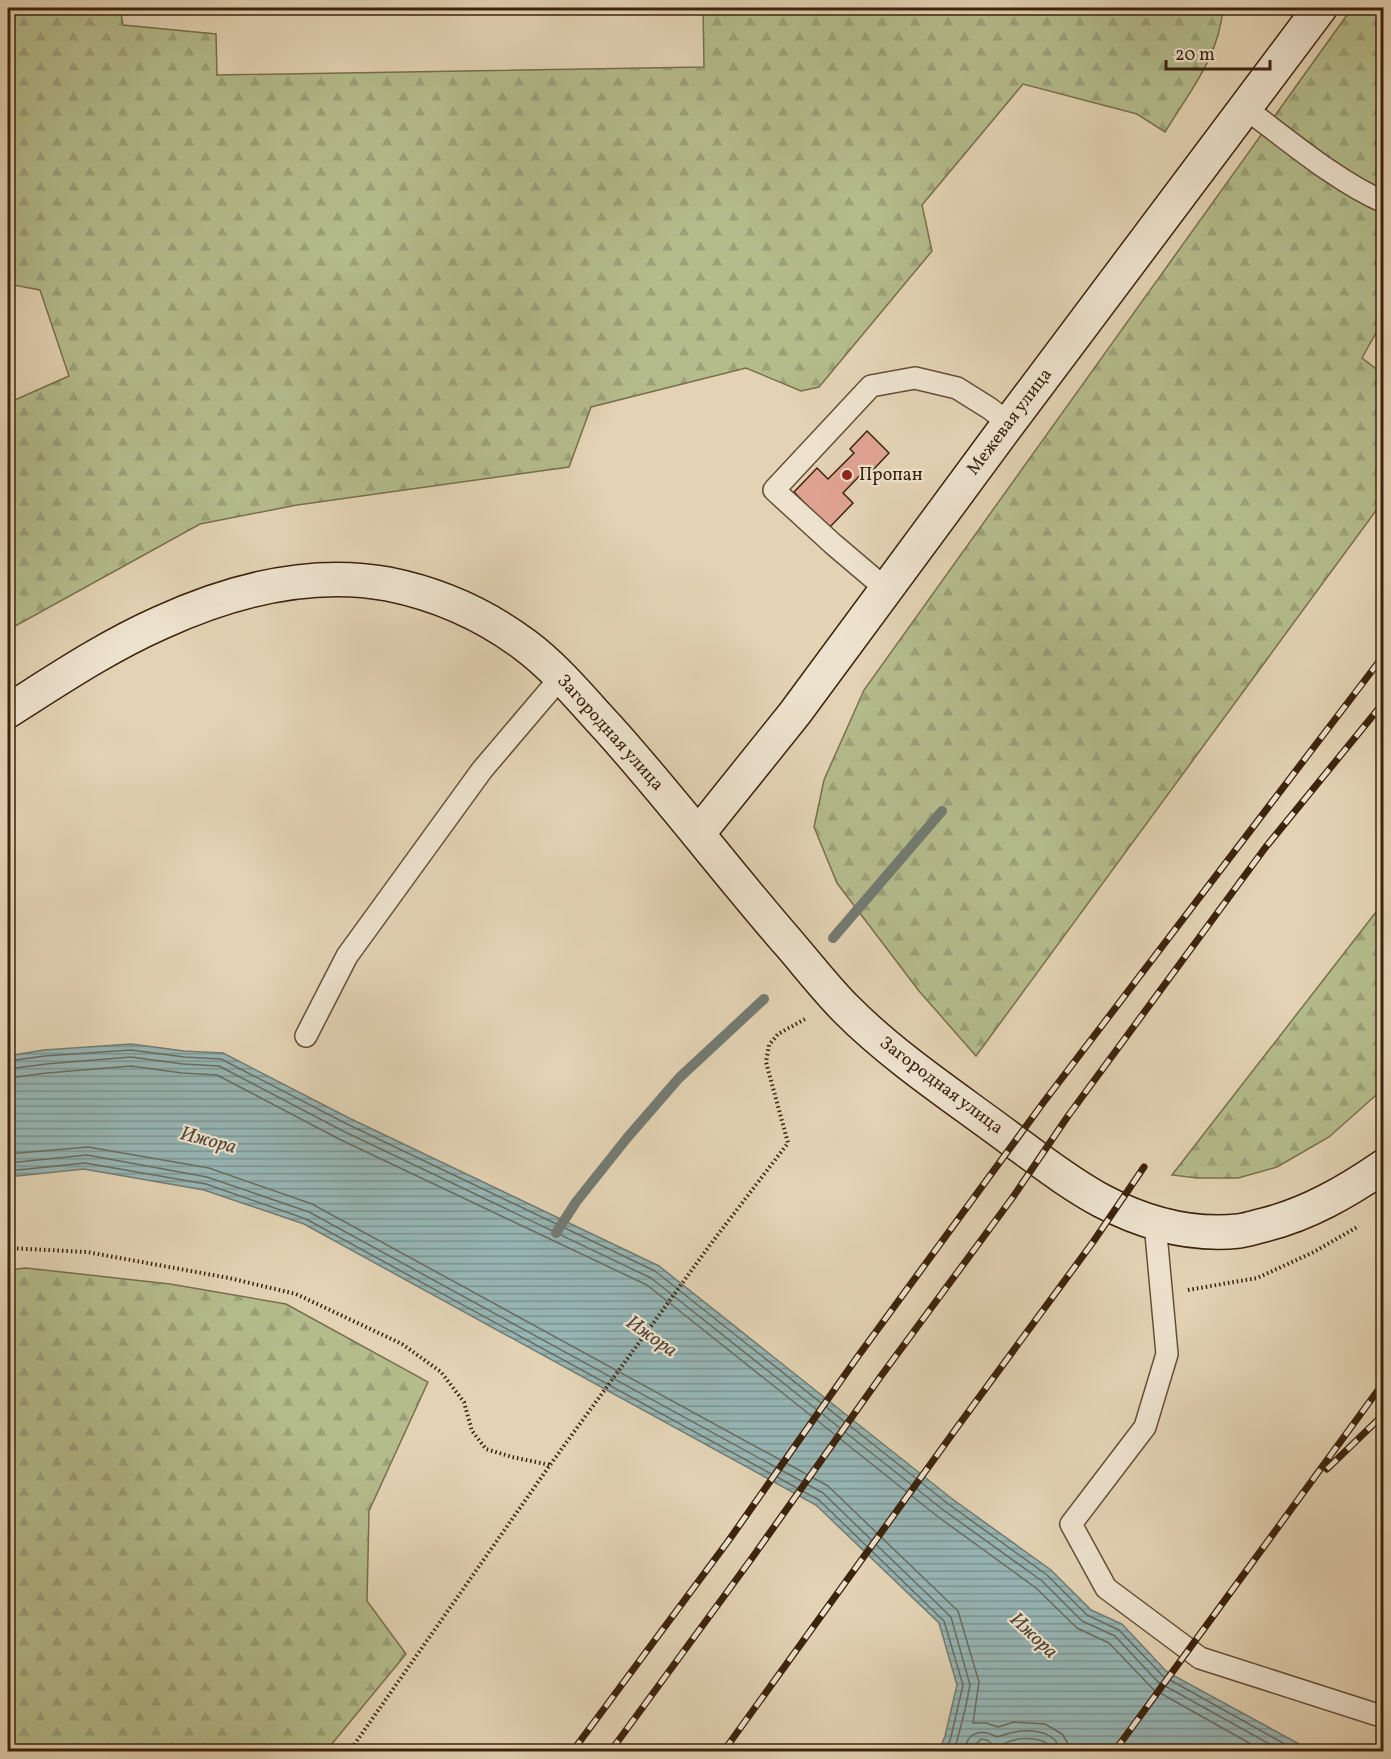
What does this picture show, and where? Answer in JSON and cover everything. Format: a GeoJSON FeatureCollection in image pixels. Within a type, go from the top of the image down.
{"type":"FeatureCollection","features":[{"type":"Feature","properties":{"kind":"main road","name":"Межевая улица"},"geometry":{"type":"LineString","coordinates":[[698,834],[789,722],[1009,423],[1320,8]]}},
{"type":"Feature","properties":{"kind":"main road","name":"Загородная улица"},"geometry":{"type":"LineString","coordinates":[[8,711],[105,651],[159,623],[222,598],[287,584],[328,579],[389,585],[427,594],[458,606],[499,628],[528,647],[561,677],[636,759],[845,1008],[910,1064],[1056,1173],[1103,1201],[1155,1223],[1195,1232],[1241,1231],[1287,1219],[1336,1197],[1383,1167]]}},
{"type":"Feature","properties":{"kind":"lane"},"geometry":{"type":"LineString","coordinates":[[1245,108],[1311,157],[1383,202]]}},
{"type":"Feature","properties":{"kind":"lane"},"geometry":{"type":"LineString","coordinates":[[886,589],[774,490],[871,386],[915,378],[957,388],[1009,423]]}},
{"type":"Feature","properties":{"kind":"lane"},"geometry":{"type":"LineString","coordinates":[[306,1036],[347,956],[482,770],[561,677]]}},
{"type":"Feature","properties":{"kind":"lane"},"geometry":{"type":"LineString","coordinates":[[1155,1223],[1167,1354],[1145,1427],[1071,1524],[1106,1588],[1200,1658],[1383,1717]]}},
{"type":"Feature","properties":{"kind":"path"},"geometry":{"type":"LineString","coordinates":[[349,1752],[550,1465],[710,1245],[788,1143],[766,1062],[769,1045],[778,1034],[807,1018]]}},
{"type":"Feature","properties":{"kind":"path"},"geometry":{"type":"LineString","coordinates":[[1161,1294],[1257,1278],[1314,1252],[1364,1223]]}},
{"type":"Feature","properties":{"kind":"path"},"geometry":{"type":"LineString","coordinates":[[8,1248],[87,1252],[229,1278],[296,1294],[402,1344],[441,1372],[464,1402],[472,1431],[486,1449],[550,1465]]}},
{"type":"Feature","properties":{"kind":"green space"},"geometry":{"type":"Polygon","coordinates":[[[8,8],[120,8],[123,25],[216,34],[217,75],[704,67],[703,8],[1223,8],[1216,42],[1202,73],[1165,132],[1137,114],[1023,84],[922,205],[932,251],[819,387],[801,391],[746,368],[591,407],[569,467],[297,505],[200,524],[8,630],[8,403],[69,376],[40,290],[8,284],[8,8]]]}},
{"type":"Feature","properties":{"kind":"green space"},"geometry":{"type":"Polygon","coordinates":[[[1352,8],[1383,8],[1383,320],[1362,358],[1383,374],[1383,501],[976,1056],[919,991],[837,883],[814,827],[824,780],[864,690],[1352,8]]]}},
{"type":"Feature","properties":{"kind":"green space"},"geometry":{"type":"Polygon","coordinates":[[[1383,903],[1383,1089],[1329,1137],[1277,1167],[1238,1178],[1197,1178],[1172,1175],[1383,903]]]}},
{"type":"Feature","properties":{"kind":"green space"},"geometry":{"type":"Polygon","coordinates":[[[26,1268],[170,1284],[286,1304],[428,1382],[369,1511],[367,1601],[406,1654],[326,1751],[8,1751],[8,1270],[26,1268]]]}},
{"type":"Feature","properties":{"kind":"water","name":"Ижора"},"geometry":{"type":"Polygon","coordinates":[[[131,1044],[184,1051],[223,1053],[349,1118],[659,1266],[951,1498],[1051,1570],[1091,1610],[1122,1624],[1167,1672],[1312,1751],[1050,1752],[1039,1745],[1015,1745],[992,1751],[983,1745],[976,1751],[939,1751],[945,1736],[957,1685],[939,1623],[816,1505],[304,1224],[204,1190],[84,1169],[8,1177],[8,1056],[44,1050],[131,1044]]]}},
{"type":"Feature","properties":{"kind":"building","name":"Пропан"},"geometry":{"type":"Polygon","coordinates":[[[867,431],[889,453],[872,471],[868,467],[843,493],[853,503],[829,528],[794,492],[817,468],[828,479],[854,453],[850,449],[867,431]]]}},
{"type":"Feature","properties":{"kind":"waterway"},"geometry":{"type":"LineString","coordinates":[[833,938],[942,811]]}},
{"type":"Feature","properties":{"kind":"waterway"},"geometry":{"type":"LineString","coordinates":[[556,1233],[576,1202],[679,1078],[764,999]]}},
{"type":"Feature","properties":{"kind":"railway"},"geometry":{"type":"LineString","coordinates":[[572,1752],[729,1540],[856,1359],[1043,1103],[1384,655]]}},
{"type":"Feature","properties":{"kind":"railway"},"geometry":{"type":"LineString","coordinates":[[610,1752],[1013,1197],[1068,1116],[1265,848],[1384,702]]}},
{"type":"Feature","properties":{"kind":"railway"},"geometry":{"type":"LineString","coordinates":[[723,1752],[1093,1242],[1144,1167]]}},
{"type":"Feature","properties":{"kind":"railway"},"geometry":{"type":"LineString","coordinates":[[1114,1752],[1384,1382]]}},
{"type":"Feature","properties":{"kind":"railway"},"geometry":{"type":"LineString","coordinates":[[1327,1469],[1384,1414]]}},
{"type":"Feature","properties":{"kind":"place","name":"Пропан"},"geometry":{"type":"Point","coordinates":[847,475]}}]}
